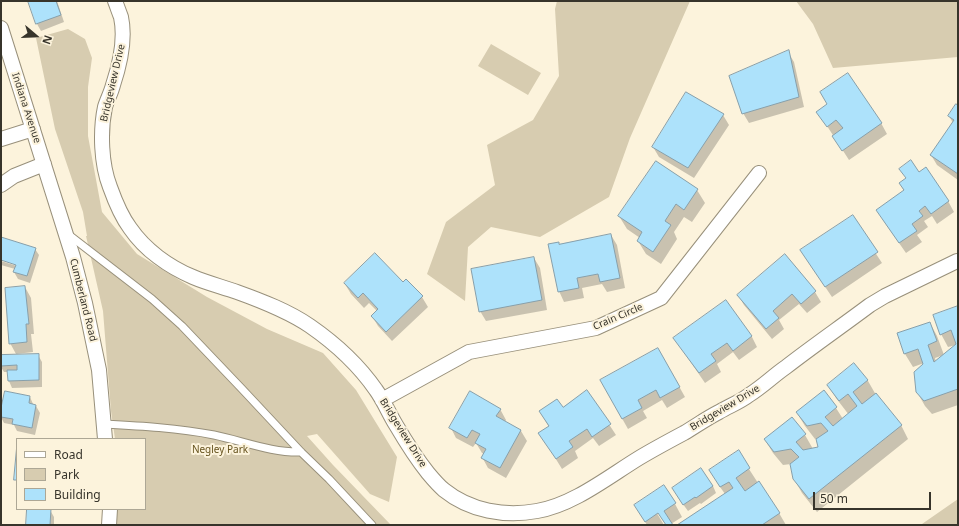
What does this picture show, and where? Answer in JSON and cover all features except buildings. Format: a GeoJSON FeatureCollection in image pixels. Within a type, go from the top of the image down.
{"type":"FeatureCollection","features":[{"type":"Feature","properties":{"kind":"street","name":"Bridgeview Drive"},"geometry":{"type":"LineString","coordinates":[[115,1],[121,17],[123,34],[117,71],[106,105],[103,120],[102,148],[104,168],[109,185],[129,227],[136,236],[157,256],[178,270],[280,309],[301,320],[340,349],[361,370],[375,389],[396,426],[421,464],[436,483],[463,503],[474,507],[495,512],[520,513],[539,511],[559,505],[590,489],[641,457],[747,397],[870,305],[958,260]]}},
{"type":"Feature","properties":{"kind":"street","name":"Indiana Avenue"},"geometry":{"type":"LineString","coordinates":[[1,28],[44,164]]}},
{"type":"Feature","properties":{"kind":"street"},"geometry":{"type":"LineString","coordinates":[[1,139],[33,129]]}},
{"type":"Feature","properties":{"kind":"street"},"geometry":{"type":"LineString","coordinates":[[1,185],[14,176],[44,164]]}},
{"type":"Feature","properties":{"kind":"street","name":"Cumberland Road"},"geometry":{"type":"LineString","coordinates":[[44,164],[85,303],[99,370],[105,438]]}},
{"type":"Feature","properties":{"kind":"street","name":"Crain Circle"},"geometry":{"type":"LineString","coordinates":[[382,400],[469,352],[596,328],[661,298],[759,173]]}},
{"type":"Feature","properties":{"kind":"street"},"geometry":{"type":"LineString","coordinates":[[110,510],[110,525]]}},
{"type":"Feature","properties":{"kind":"lane"},"geometry":{"type":"LineString","coordinates":[[65,233],[152,299],[182,326],[372,525]]}},
{"type":"Feature","properties":{"kind":"lane"},"geometry":{"type":"LineString","coordinates":[[104,424],[190,431],[280,451],[301,452]]}},
{"type":"Feature","properties":{"kind":"green space"},"geometry":{"type":"Polygon","coordinates":[[[557,1],[690,1],[630,138],[609,197],[540,237],[491,227],[468,247],[465,301],[427,274],[446,222],[495,185],[487,145],[533,120],[559,76],[555,9],[557,1]]]}},
{"type":"Feature","properties":{"kind":"green space"},"geometry":{"type":"Polygon","coordinates":[[[796,1],[958,1],[958,57],[833,68],[813,24],[796,1]]]}},
{"type":"Feature","properties":{"kind":"green space","name":"Negley Park"},"geometry":{"type":"Polygon","coordinates":[[[68,29],[85,39],[92,58],[88,87],[88,136],[102,212],[137,254],[207,297],[267,329],[323,353],[356,390],[397,457],[389,502],[370,494],[317,434],[307,436],[391,525],[117,525],[117,510],[146,510],[146,438],[115,438],[111,411],[103,311],[86,236],[83,212],[55,129],[36,38],[68,29]]]}},
{"type":"Feature","properties":{"kind":"green space"},"geometry":{"type":"Polygon","coordinates":[[[491,44],[541,73],[528,95],[478,66],[491,44]]]}},
{"type":"Feature","properties":{"kind":"green space"},"geometry":{"type":"Polygon","coordinates":[[[958,499],[958,525],[920,525],[922,524],[958,499]]]}}]}
